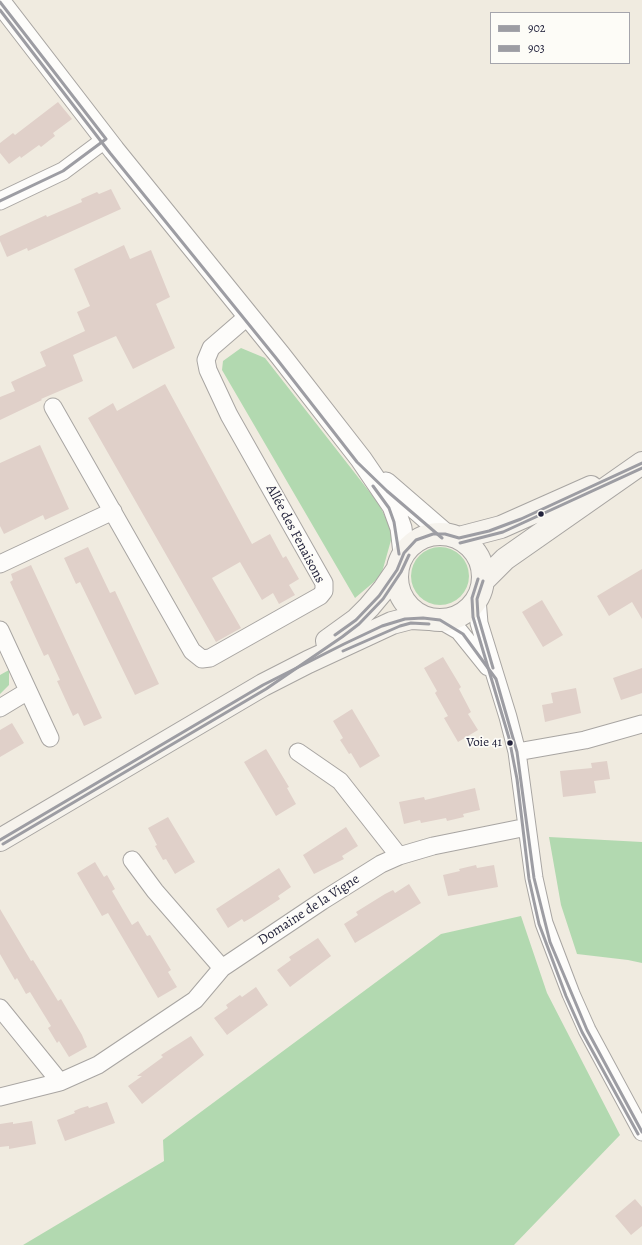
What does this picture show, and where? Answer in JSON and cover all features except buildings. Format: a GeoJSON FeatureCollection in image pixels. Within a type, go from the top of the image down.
{"type":"FeatureCollection","features":[{"type":"Feature","properties":{"kind":"main road"},"geometry":{"type":"LineString","coordinates":[[263,686],[356,620],[379,596],[412,544],[422,537],[433,534],[452,536],[501,527],[638,466]]}},
{"type":"Feature","properties":{"kind":"main road"},"geometry":{"type":"LineString","coordinates":[[0,840],[263,686],[382,626],[404,619],[435,619],[461,614],[506,559],[638,466]]}},
{"type":"Feature","properties":{"kind":"main road"},"geometry":{"type":"LineString","coordinates":[[452,536],[473,549],[479,558],[483,569],[480,590]]}},
{"type":"Feature","properties":{"kind":"main road"},"geometry":{"type":"LineString","coordinates":[[400,561],[397,586],[404,601],[415,612],[435,619]]}},
{"type":"Feature","properties":{"kind":"street"},"geometry":{"type":"LineString","coordinates":[[0,2],[106,139],[361,459],[393,506],[401,528],[400,561]]}},
{"type":"Feature","properties":{"kind":"street"},"geometry":{"type":"LineString","coordinates":[[0,200],[63,172],[106,139]]}},
{"type":"Feature","properties":{"kind":"street","name":"Allée des Fenaisons"},"geometry":{"type":"LineString","coordinates":[[53,407],[192,651],[202,659],[210,658],[320,596],[324,590],[324,583],[229,415],[206,360],[211,348],[248,316]]}},
{"type":"Feature","properties":{"kind":"street"},"geometry":{"type":"LineString","coordinates":[[361,459],[390,487],[452,536]]}},
{"type":"Feature","properties":{"kind":"street"},"geometry":{"type":"LineString","coordinates":[[0,564],[113,511]]}},
{"type":"Feature","properties":{"kind":"street"},"geometry":{"type":"LineString","coordinates":[[480,590],[479,623],[517,752],[522,778],[527,828],[537,893],[550,942],[587,1030],[642,1132]]}},
{"type":"Feature","properties":{"kind":"street"},"geometry":{"type":"LineString","coordinates":[[435,619],[455,628],[463,634],[496,679]]}},
{"type":"Feature","properties":{"kind":"street"},"geometry":{"type":"LineString","coordinates":[[0,630],[50,738]]}},
{"type":"Feature","properties":{"kind":"street"},"geometry":{"type":"LineString","coordinates":[[0,708],[28,691]]}},
{"type":"Feature","properties":{"kind":"street"},"geometry":{"type":"LineString","coordinates":[[517,752],[578,741],[642,724]]}},
{"type":"Feature","properties":{"kind":"street"},"geometry":{"type":"LineString","coordinates":[[298,752],[340,781],[399,856]]}},
{"type":"Feature","properties":{"kind":"street","name":"Domaine de la Vigne"},"geometry":{"type":"LineString","coordinates":[[0,1097],[60,1082],[93,1068],[184,1009],[204,990],[222,968],[366,873],[399,856],[433,846],[527,828]]}},
{"type":"Feature","properties":{"kind":"street"},"geometry":{"type":"LineString","coordinates":[[132,860],[155,891],[222,968]]}},
{"type":"Feature","properties":{"kind":"street"},"geometry":{"type":"LineString","coordinates":[[0,1008],[60,1082]]}},
{"type":"Feature","properties":{"kind":"green space"},"geometry":{"type":"Polygon","coordinates":[[[241,348],[265,358],[379,504],[393,533],[381,576],[355,598],[222,370],[223,361],[241,348]]]}},
{"type":"Feature","properties":{"kind":"green space"},"geometry":{"type":"Polygon","coordinates":[[[440,547],[451,549],[464,560],[467,565],[469,576],[467,587],[456,600],[451,603],[440,605],[429,603],[416,592],[413,587],[411,576],[413,565],[424,552],[429,549],[440,547]]]}},
{"type":"Feature","properties":{"kind":"green space"},"geometry":{"type":"Polygon","coordinates":[[[9,670],[9,685],[0,694],[0,675],[9,670]]]}},
{"type":"Feature","properties":{"kind":"green space"},"geometry":{"type":"Polygon","coordinates":[[[549,837],[642,842],[642,963],[577,954],[561,905],[549,837]]]}},
{"type":"Feature","properties":{"kind":"green space"},"geometry":{"type":"Polygon","coordinates":[[[521,916],[547,993],[620,1135],[514,1245],[23,1245],[164,1161],[163,1140],[441,934],[521,916]]]}},
{"type":"Feature","properties":{"kind":"transit line","name":"902"},"geometry":{"type":"LineString","coordinates":[[0,2],[106,139]]}},
{"type":"Feature","properties":{"kind":"transit line","name":"903"},"geometry":{"type":"LineString","coordinates":[[0,10],[110,153],[276,358],[357,462],[387,491],[442,538]]}},
{"type":"Feature","properties":{"kind":"transit line","name":"902"},"geometry":{"type":"LineString","coordinates":[[0,201],[63,171],[106,139]]}},
{"type":"Feature","properties":{"kind":"transit line","name":"902"},"geometry":{"type":"LineString","coordinates":[[335,635],[356,620],[379,596],[397,570],[404,553],[416,540],[433,534],[445,534],[459,538],[489,531],[521,519],[642,463]]}},
{"type":"Feature","properties":{"kind":"transit line","name":"903"},"geometry":{"type":"LineString","coordinates":[[460,543],[503,532],[642,468]]}},
{"type":"Feature","properties":{"kind":"transit line","name":"903"},"geometry":{"type":"LineString","coordinates":[[373,486],[389,508],[394,522],[399,554]]}},
{"type":"Feature","properties":{"kind":"transit line","name":"903"},"geometry":{"type":"LineString","coordinates":[[3,844],[266,689],[342,637],[359,624],[383,599],[401,572],[409,555]]}},
{"type":"Feature","properties":{"kind":"transit line","name":"903"},"geometry":{"type":"LineString","coordinates":[[478,579],[472,598],[473,617],[509,738],[517,779],[529,879],[539,924],[566,996],[582,1032],[638,1134]]}},
{"type":"Feature","properties":{"kind":"transit line","name":"902"},"geometry":{"type":"LineString","coordinates":[[483,581],[477,599],[478,616],[493,668]]}},
{"type":"Feature","properties":{"kind":"transit line","name":"902"},"geometry":{"type":"LineString","coordinates":[[0,840],[263,685],[344,644],[382,626],[405,619],[423,618],[440,620],[463,634],[496,679],[517,752],[534,878],[550,942],[587,1030],[642,1132]]}},
{"type":"Feature","properties":{"kind":"transit line","name":"903"},"geometry":{"type":"LineString","coordinates":[[343,651],[400,626],[411,623],[429,624]]}},
{"type":"Feature","properties":{"kind":"place","name":"Voie 41"},"geometry":{"type":"Point","coordinates":[510,743]}}]}
